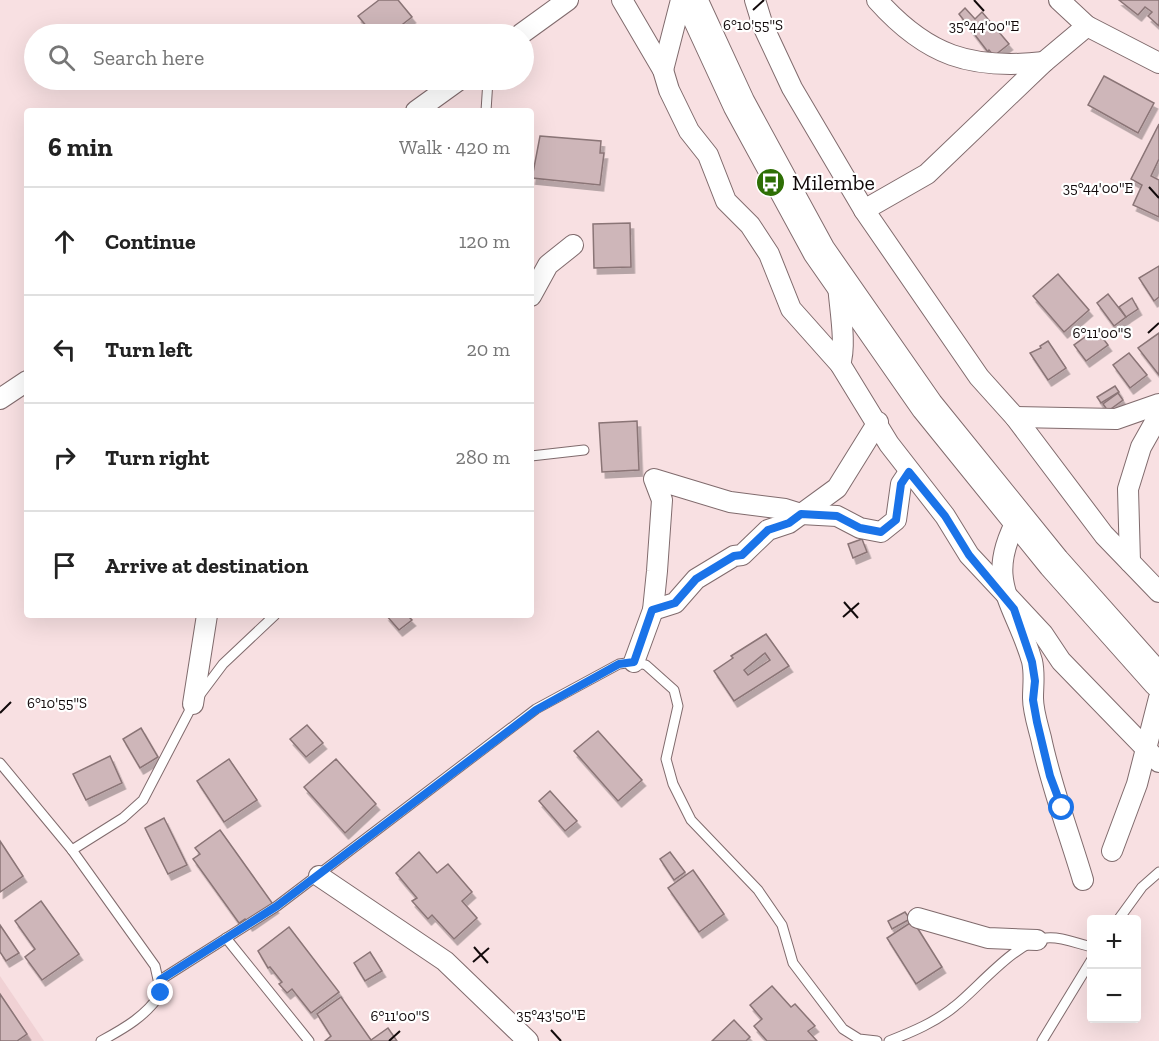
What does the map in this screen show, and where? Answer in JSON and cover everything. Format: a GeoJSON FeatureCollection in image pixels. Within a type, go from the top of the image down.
{"type":"FeatureCollection","features":[{"type":"Feature","properties":{"kind":"highway"},"geometry":{"type":"LineString","coordinates":[[691,0],[739,104],[819,251],[927,406],[1018,518],[1159,681]]}},
{"type":"Feature","properties":{"kind":"street"},"geometry":{"type":"LineString","coordinates":[[534,25],[568,0]]}},
{"type":"Feature","properties":{"kind":"street"},"geometry":{"type":"LineString","coordinates":[[622,0],[663,70],[669,90],[689,131],[708,155],[726,201],[750,225],[769,254],[791,309],[840,364],[863,404],[878,422],[909,472],[945,516],[969,555],[1043,634],[1061,661],[1153,756]]}},
{"type":"Feature","properties":{"kind":"street"},"geometry":{"type":"LineString","coordinates":[[663,70],[681,0]]}},
{"type":"Feature","properties":{"kind":"street"},"geometry":{"type":"LineString","coordinates":[[755,0],[763,26],[792,88],[864,210],[979,377],[1015,417],[1104,535],[1159,592]]}},
{"type":"Feature","properties":{"kind":"street"},"geometry":{"type":"LineString","coordinates":[[877,0],[886,11],[935,48],[972,63],[1017,65],[1044,62]]}},
{"type":"Feature","properties":{"kind":"street"},"geometry":{"type":"LineString","coordinates":[[1059,0],[1087,27],[1159,63]]}},
{"type":"Feature","properties":{"kind":"street"},"geometry":{"type":"LineString","coordinates":[[864,210],[927,174],[1044,62],[1087,27]]}},
{"type":"Feature","properties":{"kind":"street"},"geometry":{"type":"LineString","coordinates":[[420,108],[445,90]]}},
{"type":"Feature","properties":{"kind":"street"},"geometry":{"type":"LineString","coordinates":[[534,291],[548,265],[573,245]]}},
{"type":"Feature","properties":{"kind":"street"},"geometry":{"type":"LineString","coordinates":[[838,278],[843,356],[840,364]]}},
{"type":"Feature","properties":{"kind":"street"},"geometry":{"type":"LineString","coordinates":[[0,399],[24,383]]}},
{"type":"Feature","properties":{"kind":"street"},"geometry":{"type":"LineString","coordinates":[[1015,417],[1116,419],[1159,404]]}},
{"type":"Feature","properties":{"kind":"street"},"geometry":{"type":"LineString","coordinates":[[1130,562],[1128,489],[1141,447],[1159,415]]}},
{"type":"Feature","properties":{"kind":"street"},"geometry":{"type":"LineString","coordinates":[[652,610],[675,603],[696,579],[734,556],[742,555],[768,530],[789,523],[837,488],[878,422]]}},
{"type":"Feature","properties":{"kind":"street"},"geometry":{"type":"LineString","coordinates":[[634,662],[652,610],[662,500],[654,479],[730,502],[785,509],[801,514],[837,516],[860,528],[881,532],[896,520],[901,484],[909,472]]}},
{"type":"Feature","properties":{"kind":"street"},"geometry":{"type":"LineString","coordinates":[[1018,518],[1004,549],[1005,596],[1014,609],[1032,662],[1035,681],[1033,700],[1041,741],[1083,879]]}},
{"type":"Feature","properties":{"kind":"street"},"geometry":{"type":"LineString","coordinates":[[193,704],[207,618]]}},
{"type":"Feature","properties":{"kind":"street"},"geometry":{"type":"LineString","coordinates":[[1112,851],[1153,756],[1159,698]]}},
{"type":"Feature","properties":{"kind":"street"},"geometry":{"type":"LineString","coordinates":[[319,876],[445,961],[528,1041]]}},
{"type":"Feature","properties":{"kind":"street"},"geometry":{"type":"LineString","coordinates":[[918,918],[988,938],[1037,940]]}},
{"type":"Feature","properties":{"kind":"lane"},"geometry":{"type":"LineString","coordinates":[[486,108],[487,90]]}},
{"type":"Feature","properties":{"kind":"lane"},"geometry":{"type":"LineString","coordinates":[[534,456],[584,450]]}},
{"type":"Feature","properties":{"kind":"lane"},"geometry":{"type":"LineString","coordinates":[[72,850],[123,818],[143,800],[193,704],[223,664],[272,618]]}},
{"type":"Feature","properties":{"kind":"lane"},"geometry":{"type":"LineString","coordinates":[[160,980],[277,906],[319,876],[536,710],[619,664],[634,662],[646,665],[674,690],[678,706],[666,759],[674,784],[692,820],[758,890],[782,925],[793,963],[843,1029],[859,1039],[877,1041]]}},
{"type":"Feature","properties":{"kind":"lane"},"geometry":{"type":"LineString","coordinates":[[0,763],[72,850],[155,966],[160,980],[161,993],[152,1008],[134,1022],[101,1041]]}},
{"type":"Feature","properties":{"kind":"lane"},"geometry":{"type":"LineString","coordinates":[[1122,915],[1142,887],[1159,872]]}},
{"type":"Feature","properties":{"kind":"lane"},"geometry":{"type":"LineString","coordinates":[[889,1041],[914,1031],[953,1008],[1020,950],[1037,940],[1049,937],[1087,946]]}},
{"type":"Feature","properties":{"kind":"lane"},"geometry":{"type":"LineString","coordinates":[[226,938],[309,1041]]}},
{"type":"Feature","properties":{"kind":"lane"},"geometry":{"type":"LineString","coordinates":[[1042,1041],[1087,967]]}},
{"type":"Feature","properties":{"kind":"shaded area"},"geometry":{"type":"Polygon","coordinates":[[[0,976],[44,1041],[0,1041],[0,976]]]}},
{"type":"Feature","properties":{"kind":"building"},"geometry":{"type":"Polygon","coordinates":[[[379,0],[398,0],[412,17],[403,24],[365,24],[358,16],[379,0]]]}},
{"type":"Feature","properties":{"kind":"building"},"geometry":{"type":"Polygon","coordinates":[[[1119,0],[1159,0],[1159,26],[1148,16],[1152,12],[1145,7],[1138,15],[1119,0]]]}},
{"type":"Feature","properties":{"kind":"building"},"geometry":{"type":"Polygon","coordinates":[[[965,8],[975,19],[982,12],[1009,44],[994,56],[989,50],[988,52],[959,14],[965,8]]]}},
{"type":"Feature","properties":{"kind":"building"},"geometry":{"type":"Polygon","coordinates":[[[1104,76],[1154,103],[1138,133],[1088,105],[1104,76]]]}},
{"type":"Feature","properties":{"kind":"building"},"geometry":{"type":"Polygon","coordinates":[[[1159,124],[1159,159],[1151,176],[1159,180],[1159,217],[1133,205],[1142,185],[1131,179],[1159,124]]]}},
{"type":"Feature","properties":{"kind":"building"},"geometry":{"type":"Polygon","coordinates":[[[540,136],[601,141],[600,153],[604,153],[600,185],[534,178],[540,136]]]}},
{"type":"Feature","properties":{"kind":"building"},"geometry":{"type":"Polygon","coordinates":[[[630,223],[631,267],[594,268],[593,224],[630,223]]]}},
{"type":"Feature","properties":{"kind":"building"},"geometry":{"type":"Polygon","coordinates":[[[1159,266],[1159,297],[1154,301],[1139,278],[1159,266]]]}},
{"type":"Feature","properties":{"kind":"building"},"geometry":{"type":"Polygon","coordinates":[[[1058,274],[1089,310],[1064,332],[1033,296],[1058,274]]]}},
{"type":"Feature","properties":{"kind":"building"},"geometry":{"type":"Polygon","coordinates":[[[1108,294],[1126,317],[1114,326],[1097,303],[1108,294]]]}},
{"type":"Feature","properties":{"kind":"building"},"geometry":{"type":"Polygon","coordinates":[[[1132,298],[1138,309],[1126,317],[1119,307],[1132,298]]]}},
{"type":"Feature","properties":{"kind":"building"},"geometry":{"type":"Polygon","coordinates":[[[1096,329],[1108,345],[1086,361],[1074,345],[1096,329]]]}},
{"type":"Feature","properties":{"kind":"building"},"geometry":{"type":"Polygon","coordinates":[[[1159,333],[1159,375],[1138,348],[1159,333]]]}},
{"type":"Feature","properties":{"kind":"building"},"geometry":{"type":"Polygon","coordinates":[[[1048,341],[1066,368],[1048,380],[1030,353],[1041,348],[1040,346],[1048,341]]]}},
{"type":"Feature","properties":{"kind":"building"},"geometry":{"type":"Polygon","coordinates":[[[1129,353],[1147,375],[1130,388],[1113,365],[1129,353]]]}},
{"type":"Feature","properties":{"kind":"building"},"geometry":{"type":"Polygon","coordinates":[[[1115,386],[1119,392],[1101,403],[1097,397],[1115,386]]]}},
{"type":"Feature","properties":{"kind":"building"},"geometry":{"type":"Polygon","coordinates":[[[1118,393],[1123,400],[1108,411],[1103,404],[1118,393]]]}},
{"type":"Feature","properties":{"kind":"building"},"geometry":{"type":"Polygon","coordinates":[[[637,421],[639,470],[602,472],[599,423],[637,421]]]}},
{"type":"Feature","properties":{"kind":"building"},"geometry":{"type":"Polygon","coordinates":[[[862,539],[867,552],[853,558],[848,544],[862,539]]]}},
{"type":"Feature","properties":{"kind":"building"},"geometry":{"type":"Polygon","coordinates":[[[389,618],[410,618],[412,620],[399,630],[389,618]]]}},
{"type":"Feature","properties":{"kind":"building"},"geometry":{"type":"Polygon","coordinates":[[[766,634],[789,666],[734,701],[714,671],[733,658],[731,656],[766,634]],[[765,653],[744,670],[748,675],[770,660],[765,653]]]}},
{"type":"Feature","properties":{"kind":"building"},"geometry":{"type":"Polygon","coordinates":[[[307,725],[323,743],[306,757],[290,739],[307,725]]]}},
{"type":"Feature","properties":{"kind":"building"},"geometry":{"type":"Polygon","coordinates":[[[141,728],[158,757],[140,768],[123,739],[141,728]]]}},
{"type":"Feature","properties":{"kind":"building"},"geometry":{"type":"Polygon","coordinates":[[[598,731],[642,780],[618,801],[574,751],[598,731]]]}},
{"type":"Feature","properties":{"kind":"building"},"geometry":{"type":"Polygon","coordinates":[[[110,756],[122,783],[86,800],[73,774],[110,756]]]}},
{"type":"Feature","properties":{"kind":"building"},"geometry":{"type":"Polygon","coordinates":[[[229,759],[257,800],[224,822],[197,781],[229,759]]]}},
{"type":"Feature","properties":{"kind":"building"},"geometry":{"type":"Polygon","coordinates":[[[336,759],[376,804],[345,833],[304,787],[336,759]]]}},
{"type":"Feature","properties":{"kind":"building"},"geometry":{"type":"Polygon","coordinates":[[[550,791],[577,821],[565,831],[539,801],[550,791]]]}},
{"type":"Feature","properties":{"kind":"building"},"geometry":{"type":"Polygon","coordinates":[[[164,818],[187,865],[168,874],[145,828],[164,818]]]}},
{"type":"Feature","properties":{"kind":"building"},"geometry":{"type":"Polygon","coordinates":[[[220,830],[275,907],[249,925],[245,919],[239,923],[193,859],[200,854],[195,848],[220,830]]]}},
{"type":"Feature","properties":{"kind":"building"},"geometry":{"type":"Polygon","coordinates":[[[0,841],[23,876],[0,892],[0,841]]]}},
{"type":"Feature","properties":{"kind":"building"},"geometry":{"type":"Polygon","coordinates":[[[419,852],[437,873],[448,864],[472,892],[462,901],[477,918],[454,939],[432,915],[428,919],[412,901],[417,898],[396,873],[419,852]]]}},
{"type":"Feature","properties":{"kind":"building"},"geometry":{"type":"Polygon","coordinates":[[[670,852],[685,872],[674,880],[660,859],[670,852]]]}},
{"type":"Feature","properties":{"kind":"building"},"geometry":{"type":"Polygon","coordinates":[[[693,870],[724,914],[699,932],[668,888],[693,870]]]}},
{"type":"Feature","properties":{"kind":"building"},"geometry":{"type":"Polygon","coordinates":[[[41,901],[79,954],[42,980],[25,957],[35,949],[15,921],[41,901]]]}},
{"type":"Feature","properties":{"kind":"building"},"geometry":{"type":"Polygon","coordinates":[[[905,912],[910,919],[892,929],[888,921],[905,912]]]}},
{"type":"Feature","properties":{"kind":"building"},"geometry":{"type":"Polygon","coordinates":[[[913,921],[942,967],[916,984],[887,938],[913,921]]]}},
{"type":"Feature","properties":{"kind":"building"},"geometry":{"type":"Polygon","coordinates":[[[0,925],[19,953],[6,961],[0,952],[0,925]]]}},
{"type":"Feature","properties":{"kind":"building"},"geometry":{"type":"Polygon","coordinates":[[[289,927],[339,992],[311,1013],[292,989],[287,993],[279,984],[282,982],[270,967],[268,968],[258,951],[289,927]]]}},
{"type":"Feature","properties":{"kind":"building"},"geometry":{"type":"Polygon","coordinates":[[[370,952],[382,971],[365,981],[354,963],[370,952]]]}},
{"type":"Feature","properties":{"kind":"building"},"geometry":{"type":"Polygon","coordinates":[[[772,986],[791,1007],[795,1004],[815,1026],[808,1031],[817,1041],[767,1041],[754,1026],[762,1019],[750,1005],[772,986]]]}},
{"type":"Feature","properties":{"kind":"building"},"geometry":{"type":"Polygon","coordinates":[[[0,994],[27,1034],[17,1041],[0,1041],[0,994]]]}},
{"type":"Feature","properties":{"kind":"building"},"geometry":{"type":"Polygon","coordinates":[[[341,997],[371,1040],[388,1028],[397,1041],[325,1041],[331,1036],[317,1014],[341,997]]]}},
{"type":"Feature","properties":{"kind":"building"},"geometry":{"type":"Polygon","coordinates":[[[734,1020],[750,1037],[746,1041],[712,1041],[734,1020]]]}},
{"type":"Feature","properties":{"kind":"place","name":"Milembe"},"geometry":{"type":"Point","coordinates":[771,182]}},
{"type":"Feature","properties":{"kind":"route"},"geometry":{"type":"LineString","coordinates":[[161,993],[160,980],[277,906],[536,710],[619,664],[634,662],[652,610],[675,603],[696,579],[734,556],[742,555],[768,530],[789,523],[801,514],[822,513],[837,516],[849,520],[860,528],[881,532],[896,520],[901,484],[909,472],[916,477],[945,516],[969,555],[1014,609],[1032,662],[1035,681],[1033,700],[1037,722],[1050,776],[1062,808]]}}]}
